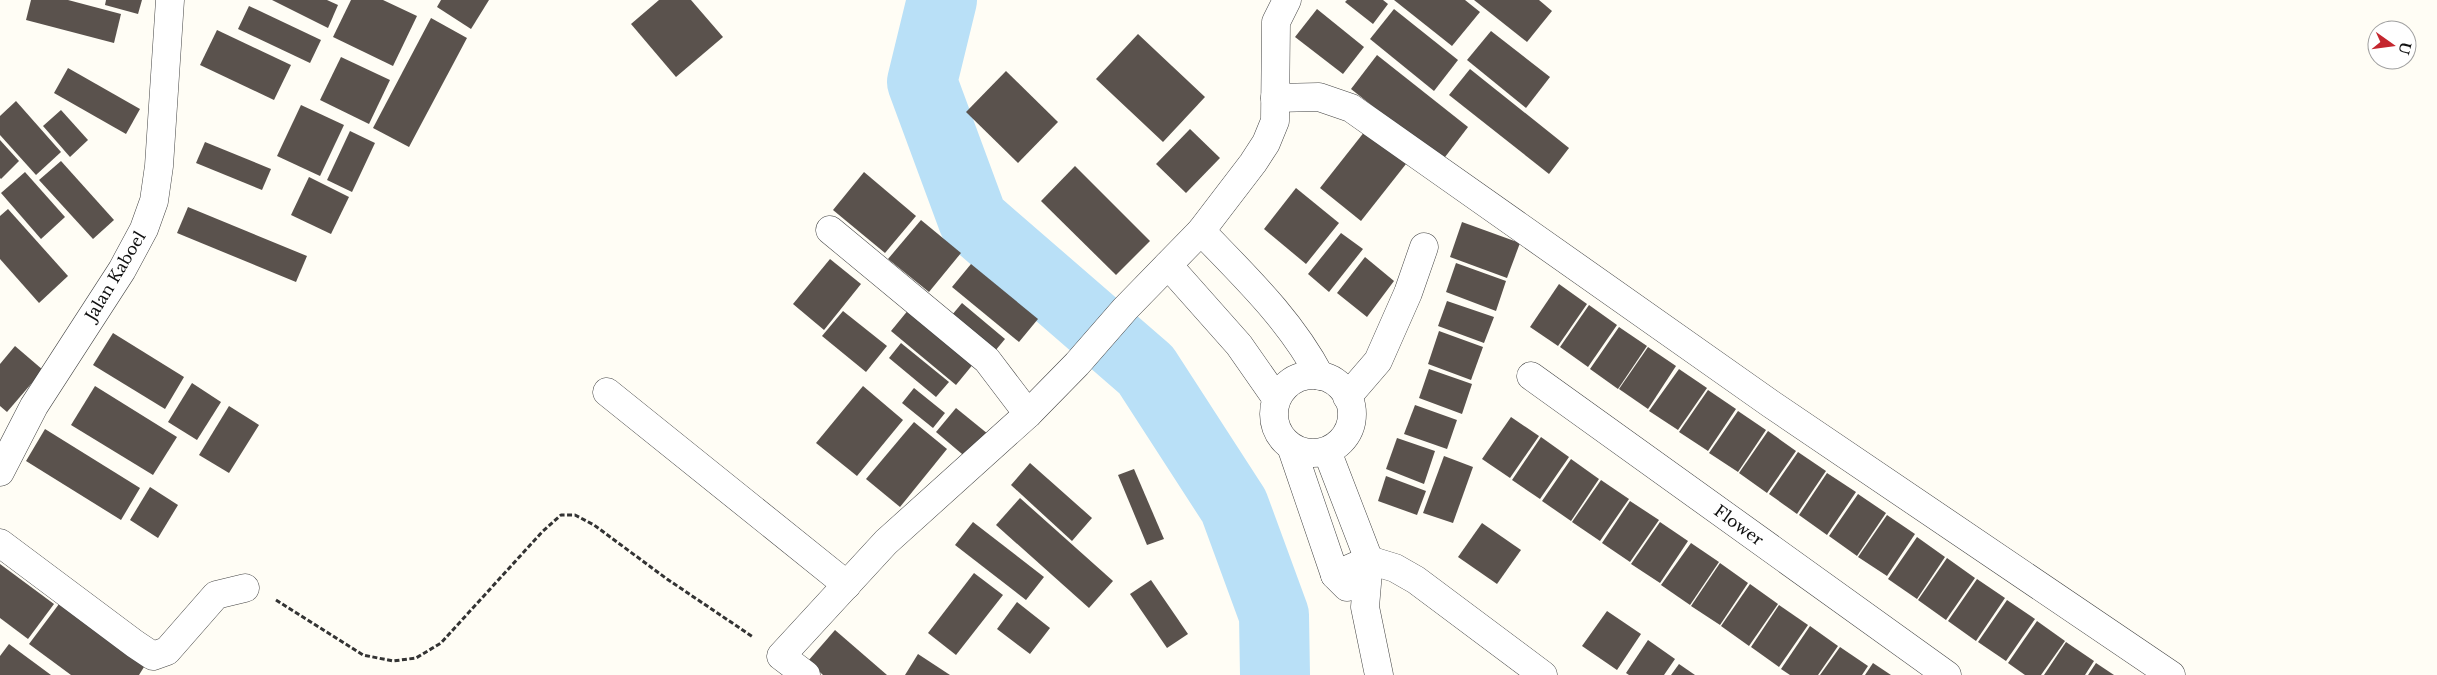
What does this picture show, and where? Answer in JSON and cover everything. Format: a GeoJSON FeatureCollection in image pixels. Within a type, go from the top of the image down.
{"type":"FeatureCollection","features":[{"type":"Feature","properties":{"kind":"street","name":"Jalan Kaboel"},"geometry":{"type":"LineString","coordinates":[[0,472],[34,406],[122,270],[144,228],[154,201],[170,0]]}},
{"type":"Feature","properties":{"kind":"street"},"geometry":{"type":"LineString","coordinates":[[806,675],[782,656],[886,542],[1028,414],[1077,364],[1125,309],[1201,230],[1266,143],[1275,121],[1276,22],[1287,0]]}},
{"type":"Feature","properties":{"kind":"street"},"geometry":{"type":"LineString","coordinates":[[1275,98],[1319,97],[1350,108],[1771,404],[2171,675]]}},
{"type":"Feature","properties":{"kind":"street"},"geometry":{"type":"LineString","coordinates":[[830,230],[987,360],[1028,414]]}},
{"type":"Feature","properties":{"kind":"street"},"geometry":{"type":"LineString","coordinates":[[1201,230],[1275,308],[1308,352],[1320,376]]}},
{"type":"Feature","properties":{"kind":"street"},"geometry":{"type":"LineString","coordinates":[[1347,397],[1378,361],[1408,293],[1424,248]]}},
{"type":"Feature","properties":{"kind":"street"},"geometry":{"type":"LineString","coordinates":[[1168,265],[1239,346],[1276,398]]}},
{"type":"Feature","properties":{"kind":"street"},"geometry":{"type":"LineString","coordinates":[[1292,449],[1309,454],[1327,451],[1338,445],[1346,435],[1351,423],[1352,410],[1341,387],[1320,376],[1302,376],[1287,384],[1276,398],[1273,416],[1278,435],[1292,449],[1335,575],[1365,607]]}},
{"type":"Feature","properties":{"kind":"street","name":"Flower"},"geometry":{"type":"LineString","coordinates":[[1531,376],[1947,675]]}},
{"type":"Feature","properties":{"kind":"street"},"geometry":{"type":"LineString","coordinates":[[607,392],[847,585]]}},
{"type":"Feature","properties":{"kind":"street"},"geometry":{"type":"LineString","coordinates":[[1327,451],[1369,560],[1365,607],[1379,675]]}},
{"type":"Feature","properties":{"kind":"street"},"geometry":{"type":"LineString","coordinates":[[0,544],[153,656],[167,650],[216,595],[245,588]]}},
{"type":"Feature","properties":{"kind":"street"},"geometry":{"type":"LineString","coordinates":[[1335,575],[1369,560],[1395,568],[1416,580],[1544,675]]}},
{"type":"Feature","properties":{"kind":"path"},"geometry":{"type":"LineString","coordinates":[[245,588],[274,599],[364,655],[393,662],[416,658],[441,643],[542,532],[561,515],[575,515],[594,526],[667,579],[782,656]]}},
{"type":"Feature","properties":{"kind":"building"},"geometry":{"type":"Polygon","coordinates":[[[31,0],[68,0],[121,14],[114,43],[26,20],[31,0]]]}},
{"type":"Feature","properties":{"kind":"building"},"geometry":{"type":"Polygon","coordinates":[[[106,0],[142,0],[138,14],[105,5],[106,0]]]}},
{"type":"Feature","properties":{"kind":"building"},"geometry":{"type":"Polygon","coordinates":[[[272,0],[327,0],[338,5],[328,28],[272,0]]]}},
{"type":"Feature","properties":{"kind":"building"},"geometry":{"type":"Polygon","coordinates":[[[351,0],[383,0],[417,16],[393,66],[333,37],[351,0]]]}},
{"type":"Feature","properties":{"kind":"building"},"geometry":{"type":"Polygon","coordinates":[[[441,0],[489,0],[471,29],[437,7],[441,0]]]}},
{"type":"Feature","properties":{"kind":"building"},"geometry":{"type":"Polygon","coordinates":[[[659,0],[691,0],[723,37],[676,77],[631,24],[659,0]]]}},
{"type":"Feature","properties":{"kind":"building"},"geometry":{"type":"Polygon","coordinates":[[[1347,0],[1383,0],[1388,4],[1373,24],[1345,2],[1347,0]]]}},
{"type":"Feature","properties":{"kind":"building"},"geometry":{"type":"Polygon","coordinates":[[[1394,0],[1465,0],[1480,12],[1452,46],[1394,0]]]}},
{"type":"Feature","properties":{"kind":"building"},"geometry":{"type":"Polygon","coordinates":[[[1474,0],[1539,0],[1552,11],[1527,42],[1474,0]]]}},
{"type":"Feature","properties":{"kind":"building"},"geometry":{"type":"Polygon","coordinates":[[[249,6],[321,40],[310,63],[238,29],[249,6]]]}},
{"type":"Feature","properties":{"kind":"building"},"geometry":{"type":"Polygon","coordinates":[[[1317,9],[1364,47],[1343,74],[1295,37],[1317,9]]]}},
{"type":"Feature","properties":{"kind":"building"},"geometry":{"type":"Polygon","coordinates":[[[1394,9],[1458,60],[1434,91],[1370,39],[1394,9]]]}},
{"type":"Feature","properties":{"kind":"building"},"geometry":{"type":"Polygon","coordinates":[[[431,18],[467,38],[409,147],[373,128],[431,18]]]}},
{"type":"Feature","properties":{"kind":"building"},"geometry":{"type":"Polygon","coordinates":[[[217,30],[291,65],[274,100],[200,65],[217,30]]]}},
{"type":"Feature","properties":{"kind":"building"},"geometry":{"type":"Polygon","coordinates":[[[1491,31],[1550,77],[1526,108],[1467,60],[1491,31]]]}},
{"type":"Feature","properties":{"kind":"building"},"geometry":{"type":"Polygon","coordinates":[[[1138,34],[1205,97],[1163,142],[1096,79],[1138,34]]]}},
{"type":"Feature","properties":{"kind":"building"},"geometry":{"type":"Polygon","coordinates":[[[1377,55],[1468,127],[1442,161],[1351,89],[1377,55]]]}},
{"type":"Feature","properties":{"kind":"building"},"geometry":{"type":"Polygon","coordinates":[[[341,57],[390,80],[369,124],[320,100],[341,57]]]}},
{"type":"Feature","properties":{"kind":"building"},"geometry":{"type":"Polygon","coordinates":[[[68,68],[140,109],[126,134],[54,93],[68,68]]]}},
{"type":"Feature","properties":{"kind":"building"},"geometry":{"type":"Polygon","coordinates":[[[1470,69],[1569,148],[1549,174],[1449,95],[1470,69]]]}},
{"type":"Feature","properties":{"kind":"building"},"geometry":{"type":"Polygon","coordinates":[[[1006,71],[1058,122],[1018,163],[966,112],[1006,71]]]}},
{"type":"Feature","properties":{"kind":"building"},"geometry":{"type":"Polygon","coordinates":[[[16,101],[61,152],[36,175],[0,135],[0,116],[16,101]]]}},
{"type":"Feature","properties":{"kind":"building"},"geometry":{"type":"Polygon","coordinates":[[[301,105],[344,125],[320,176],[277,156],[301,105]]]}},
{"type":"Feature","properties":{"kind":"building"},"geometry":{"type":"Polygon","coordinates":[[[61,110],[88,140],[70,157],[43,126],[61,110]]]}},
{"type":"Feature","properties":{"kind":"building"},"geometry":{"type":"Polygon","coordinates":[[[1190,129],[1220,158],[1186,193],[1156,164],[1190,129]]]}},
{"type":"Feature","properties":{"kind":"building"},"geometry":{"type":"Polygon","coordinates":[[[350,131],[375,143],[352,192],[327,180],[350,131]]]}},
{"type":"Feature","properties":{"kind":"building"},"geometry":{"type":"Polygon","coordinates":[[[1365,131],[1406,164],[1361,221],[1320,188],[1365,131]]]}},
{"type":"Feature","properties":{"kind":"building"},"geometry":{"type":"Polygon","coordinates":[[[0,140],[19,161],[1,179],[0,178],[0,140]]]}},
{"type":"Feature","properties":{"kind":"building"},"geometry":{"type":"Polygon","coordinates":[[[205,142],[271,169],[262,190],[196,163],[205,142]]]}},
{"type":"Feature","properties":{"kind":"building"},"geometry":{"type":"Polygon","coordinates":[[[61,161],[114,220],[93,239],[39,180],[61,161]]]}},
{"type":"Feature","properties":{"kind":"building"},"geometry":{"type":"Polygon","coordinates":[[[1075,166],[1150,241],[1116,275],[1041,201],[1075,166]]]}},
{"type":"Feature","properties":{"kind":"building"},"geometry":{"type":"Polygon","coordinates":[[[25,172],[65,217],[41,239],[1,193],[25,172]]]}},
{"type":"Feature","properties":{"kind":"building"},"geometry":{"type":"Polygon","coordinates":[[[864,172],[916,216],[885,253],[833,210],[864,172]]]}},
{"type":"Feature","properties":{"kind":"building"},"geometry":{"type":"Polygon","coordinates":[[[309,177],[349,197],[331,234],[291,215],[309,177]]]}},
{"type":"Feature","properties":{"kind":"building"},"geometry":{"type":"Polygon","coordinates":[[[1296,188],[1339,223],[1306,264],[1264,229],[1296,188]]]}},
{"type":"Feature","properties":{"kind":"building"},"geometry":{"type":"Polygon","coordinates":[[[188,207],[307,256],[296,282],[177,233],[188,207]]]}},
{"type":"Feature","properties":{"kind":"building"},"geometry":{"type":"Polygon","coordinates":[[[8,209],[68,276],[39,303],[0,259],[0,216],[8,209]]]}},
{"type":"Feature","properties":{"kind":"building"},"geometry":{"type":"Polygon","coordinates":[[[921,220],[961,253],[929,292],[888,259],[921,220]]]}},
{"type":"Feature","properties":{"kind":"building"},"geometry":{"type":"Polygon","coordinates":[[[1462,222],[1520,243],[1507,278],[1450,257],[1462,222]]]}},
{"type":"Feature","properties":{"kind":"building"},"geometry":{"type":"Polygon","coordinates":[[[1341,233],[1363,249],[1329,292],[1308,274],[1341,233]]]}},
{"type":"Feature","properties":{"kind":"building"},"geometry":{"type":"Polygon","coordinates":[[[1365,257],[1394,281],[1367,317],[1337,293],[1365,257]]]}},
{"type":"Feature","properties":{"kind":"building"},"geometry":{"type":"Polygon","coordinates":[[[830,259],[861,284],[824,330],[793,304],[830,259]]]}},
{"type":"Feature","properties":{"kind":"building"},"geometry":{"type":"Polygon","coordinates":[[[1456,263],[1506,281],[1496,311],[1446,292],[1456,263]]]}},
{"type":"Feature","properties":{"kind":"building"},"geometry":{"type":"Polygon","coordinates":[[[971,264],[1038,319],[1019,342],[952,287],[971,264]]]}},
{"type":"Feature","properties":{"kind":"building"},"geometry":{"type":"Polygon","coordinates":[[[1559,284],[1587,304],[1558,346],[1530,327],[1559,284]]]}},
{"type":"Feature","properties":{"kind":"building"},"geometry":{"type":"Polygon","coordinates":[[[1447,301],[1494,317],[1484,343],[1438,326],[1447,301]]]}},
{"type":"Feature","properties":{"kind":"building"},"geometry":{"type":"Polygon","coordinates":[[[914,303],[979,357],[956,385],[891,331],[914,303]]]}},
{"type":"Feature","properties":{"kind":"building"},"geometry":{"type":"Polygon","coordinates":[[[962,303],[1005,339],[990,357],[947,321],[962,303]]]}},
{"type":"Feature","properties":{"kind":"building"},"geometry":{"type":"Polygon","coordinates":[[[1589,305],[1617,325],[1588,367],[1560,347],[1589,305]]]}},
{"type":"Feature","properties":{"kind":"building"},"geometry":{"type":"Polygon","coordinates":[[[843,311],[887,346],[866,372],[822,336],[843,311]]]}},
{"type":"Feature","properties":{"kind":"building"},"geometry":{"type":"Polygon","coordinates":[[[1619,327],[1647,346],[1618,389],[1590,369],[1619,327]]]}},
{"type":"Feature","properties":{"kind":"building"},"geometry":{"type":"Polygon","coordinates":[[[1439,331],[1483,347],[1471,380],[1428,364],[1439,331]]]}},
{"type":"Feature","properties":{"kind":"building"},"geometry":{"type":"Polygon","coordinates":[[[113,333],[184,377],[165,409],[93,365],[113,333]]]}},
{"type":"Feature","properties":{"kind":"building"},"geometry":{"type":"Polygon","coordinates":[[[901,343],[949,382],[936,397],[889,358],[901,343]]]}},
{"type":"Feature","properties":{"kind":"building"},"geometry":{"type":"Polygon","coordinates":[[[15,346],[43,370],[7,412],[0,406],[0,364],[15,346]]]}},
{"type":"Feature","properties":{"kind":"building"},"geometry":{"type":"Polygon","coordinates":[[[1648,347],[1676,366],[1648,409],[1619,389],[1648,347]]]}},
{"type":"Feature","properties":{"kind":"building"},"geometry":{"type":"Polygon","coordinates":[[[1429,369],[1472,384],[1462,414],[1419,398],[1429,369]]]}},
{"type":"Feature","properties":{"kind":"building"},"geometry":{"type":"Polygon","coordinates":[[[1679,369],[1707,388],[1678,430],[1649,411],[1679,369]]]}},
{"type":"Feature","properties":{"kind":"building"},"geometry":{"type":"Polygon","coordinates":[[[192,383],[221,402],[197,440],[168,422],[192,383]]]}},
{"type":"Feature","properties":{"kind":"building"},"geometry":{"type":"Polygon","coordinates":[[[95,386],[177,437],[153,475],[71,425],[95,386]]]}},
{"type":"Feature","properties":{"kind":"building"},"geometry":{"type":"Polygon","coordinates":[[[863,386],[903,420],[857,476],[816,443],[863,386]]]}},
{"type":"Feature","properties":{"kind":"building"},"geometry":{"type":"Polygon","coordinates":[[[914,388],[945,413],[933,428],[902,403],[914,388]]]}},
{"type":"Feature","properties":{"kind":"building"},"geometry":{"type":"Polygon","coordinates":[[[1708,390],[1736,409],[1708,451],[1679,432],[1708,390]]]}},
{"type":"Feature","properties":{"kind":"building"},"geometry":{"type":"Polygon","coordinates":[[[1415,405],[1457,420],[1447,449],[1404,434],[1415,405]]]}},
{"type":"Feature","properties":{"kind":"building"},"geometry":{"type":"Polygon","coordinates":[[[229,406],[259,425],[229,473],[199,455],[229,406]]]}},
{"type":"Feature","properties":{"kind":"building"},"geometry":{"type":"Polygon","coordinates":[[[956,408],[988,434],[968,459],[936,432],[956,408]]]}},
{"type":"Feature","properties":{"kind":"building"},"geometry":{"type":"Polygon","coordinates":[[[1738,411],[1766,430],[1738,472],[1709,453],[1738,411]]]}},
{"type":"Feature","properties":{"kind":"building"},"geometry":{"type":"Polygon","coordinates":[[[1511,417],[1539,436],[1510,478],[1482,459],[1511,417]]]}},
{"type":"Feature","properties":{"kind":"building"},"geometry":{"type":"Polygon","coordinates":[[[914,422],[947,449],[900,507],[866,479],[914,422]]]}},
{"type":"Feature","properties":{"kind":"building"},"geometry":{"type":"Polygon","coordinates":[[[45,429],[140,488],[121,520],[26,461],[45,429]]]}},
{"type":"Feature","properties":{"kind":"building"},"geometry":{"type":"Polygon","coordinates":[[[1768,431],[1796,451],[1767,493],[1739,473],[1768,431]]]}},
{"type":"Feature","properties":{"kind":"building"},"geometry":{"type":"Polygon","coordinates":[[[1541,437],[1569,457],[1540,499],[1512,480],[1541,437]]]}},
{"type":"Feature","properties":{"kind":"building"},"geometry":{"type":"Polygon","coordinates":[[[1397,438],[1435,451],[1424,484],[1386,469],[1397,438]]]}},
{"type":"Feature","properties":{"kind":"building"},"geometry":{"type":"Polygon","coordinates":[[[1798,452],[1826,471],[1797,514],[1769,494],[1798,452]]]}},
{"type":"Feature","properties":{"kind":"building"},"geometry":{"type":"Polygon","coordinates":[[[1444,456],[1473,467],[1453,523],[1423,513],[1444,456]]]}},
{"type":"Feature","properties":{"kind":"building"},"geometry":{"type":"Polygon","coordinates":[[[1571,459],[1599,479],[1571,521],[1542,501],[1571,459]]]}},
{"type":"Feature","properties":{"kind":"building"},"geometry":{"type":"Polygon","coordinates":[[[1030,463],[1092,518],[1072,541],[1011,485],[1030,463]]]}},
{"type":"Feature","properties":{"kind":"building"},"geometry":{"type":"Polygon","coordinates":[[[1134,469],[1164,539],[1147,545],[1118,475],[1134,469]]]}},
{"type":"Feature","properties":{"kind":"building"},"geometry":{"type":"Polygon","coordinates":[[[1827,473],[1856,492],[1827,535],[1799,515],[1827,473]]]}},
{"type":"Feature","properties":{"kind":"building"},"geometry":{"type":"Polygon","coordinates":[[[1386,476],[1426,491],[1417,515],[1378,501],[1386,476]]]}},
{"type":"Feature","properties":{"kind":"building"},"geometry":{"type":"Polygon","coordinates":[[[1601,480],[1629,499],[1600,541],[1572,522],[1601,480]]]}},
{"type":"Feature","properties":{"kind":"building"},"geometry":{"type":"Polygon","coordinates":[[[150,487],[178,505],[158,538],[130,520],[150,487]]]}},
{"type":"Feature","properties":{"kind":"building"},"geometry":{"type":"Polygon","coordinates":[[[1858,494],[1886,513],[1857,556],[1829,536],[1858,494]]]}},
{"type":"Feature","properties":{"kind":"building"},"geometry":{"type":"Polygon","coordinates":[[[1020,498],[1113,581],[1089,608],[996,525],[1020,498]]]}},
{"type":"Feature","properties":{"kind":"building"},"geometry":{"type":"Polygon","coordinates":[[[1630,501],[1659,520],[1630,562],[1602,543],[1630,501]]]}},
{"type":"Feature","properties":{"kind":"building"},"geometry":{"type":"Polygon","coordinates":[[[1887,515],[1915,534],[1887,576],[1858,557],[1887,515]]]}},
{"type":"Feature","properties":{"kind":"building"},"geometry":{"type":"Polygon","coordinates":[[[973,522],[1044,577],[1026,600],[955,545],[973,522]]]}},
{"type":"Feature","properties":{"kind":"building"},"geometry":{"type":"Polygon","coordinates":[[[1660,522],[1688,541],[1660,583],[1631,564],[1660,522]]]}},
{"type":"Feature","properties":{"kind":"building"},"geometry":{"type":"Polygon","coordinates":[[[1482,523],[1521,550],[1497,584],[1458,557],[1482,523]]]}},
{"type":"Feature","properties":{"kind":"building"},"geometry":{"type":"Polygon","coordinates":[[[1917,537],[1945,557],[1917,599],[1888,579],[1917,537]]]}},
{"type":"Feature","properties":{"kind":"building"},"geometry":{"type":"Polygon","coordinates":[[[1691,543],[1719,562],[1690,605],[1661,585],[1691,543]]]}},
{"type":"Feature","properties":{"kind":"building"},"geometry":{"type":"Polygon","coordinates":[[[1947,558],[1975,578],[1946,620],[1918,600],[1947,558]]]}},
{"type":"Feature","properties":{"kind":"building"},"geometry":{"type":"Polygon","coordinates":[[[1720,563],[1748,583],[1720,625],[1691,606],[1720,563]]]}},
{"type":"Feature","properties":{"kind":"building"},"geometry":{"type":"Polygon","coordinates":[[[0,564],[54,604],[28,639],[0,618],[0,564]]]}},
{"type":"Feature","properties":{"kind":"building"},"geometry":{"type":"Polygon","coordinates":[[[974,573],[1003,595],[956,655],[928,633],[974,573]]]}},
{"type":"Feature","properties":{"kind":"building"},"geometry":{"type":"Polygon","coordinates":[[[1977,579],[2005,598],[1976,641],[1948,621],[1977,579]]]}},
{"type":"Feature","properties":{"kind":"building"},"geometry":{"type":"Polygon","coordinates":[[[1151,580],[1188,634],[1167,648],[1130,594],[1151,580]]]}},
{"type":"Feature","properties":{"kind":"building"},"geometry":{"type":"Polygon","coordinates":[[[1750,584],[1778,604],[1749,646],[1721,626],[1750,584]]]}},
{"type":"Feature","properties":{"kind":"building"},"geometry":{"type":"Polygon","coordinates":[[[2007,600],[2035,619],[2006,661],[1978,642],[2007,600]]]}},
{"type":"Feature","properties":{"kind":"building"},"geometry":{"type":"Polygon","coordinates":[[[1017,602],[1050,628],[1030,654],[997,629],[1017,602]]]}},
{"type":"Feature","properties":{"kind":"building"},"geometry":{"type":"Polygon","coordinates":[[[59,604],[144,667],[139,675],[71,675],[29,644],[59,604]]]}},
{"type":"Feature","properties":{"kind":"building"},"geometry":{"type":"Polygon","coordinates":[[[1779,605],[1808,625],[1779,667],[1751,647],[1779,605]]]}},
{"type":"Feature","properties":{"kind":"building"},"geometry":{"type":"Polygon","coordinates":[[[1607,611],[1641,634],[1617,670],[1582,646],[1607,611]]]}},
{"type":"Feature","properties":{"kind":"building"},"geometry":{"type":"Polygon","coordinates":[[[2037,621],[2065,641],[2041,675],[2025,675],[2008,663],[2037,621]]]}},
{"type":"Feature","properties":{"kind":"building"},"geometry":{"type":"Polygon","coordinates":[[[1810,626],[1838,646],[1818,675],[1790,675],[1781,669],[1810,626]]]}},
{"type":"Feature","properties":{"kind":"building"},"geometry":{"type":"Polygon","coordinates":[[[835,630],[887,675],[823,675],[808,661],[835,630]]]}},
{"type":"Feature","properties":{"kind":"building"},"geometry":{"type":"Polygon","coordinates":[[[1648,640],[1675,659],[1664,675],[1629,675],[1626,673],[1648,640]]]}},
{"type":"Feature","properties":{"kind":"building"},"geometry":{"type":"Polygon","coordinates":[[[2066,642],[2094,661],[2085,675],[2044,675],[2066,642]]]}},
{"type":"Feature","properties":{"kind":"building"},"geometry":{"type":"Polygon","coordinates":[[[9,644],[51,675],[0,675],[0,656],[9,644]]]}},
{"type":"Feature","properties":{"kind":"building"},"geometry":{"type":"Polygon","coordinates":[[[1840,647],[1868,666],[1862,675],[1820,675],[1840,647]]]}},
{"type":"Feature","properties":{"kind":"building"},"geometry":{"type":"Polygon","coordinates":[[[918,654],[950,675],[905,675],[918,654]]]}},
{"type":"Feature","properties":{"kind":"building"},"geometry":{"type":"Polygon","coordinates":[[[1873,663],[1891,675],[1865,675],[1873,663]]]}},
{"type":"Feature","properties":{"kind":"building"},"geometry":{"type":"Polygon","coordinates":[[[2096,663],[2114,675],[2088,675],[2096,663]]]}},
{"type":"Feature","properties":{"kind":"building"},"geometry":{"type":"Polygon","coordinates":[[[1679,664],[1695,675],[1671,675],[1679,664]]]}},
{"type":"Feature","properties":{"kind":"waterway"},"geometry":{"type":"LineString","coordinates":[[942,0],[922,82],[973,220],[1146,370],[1234,506],[1274,615],[1275,675]]}}]}
